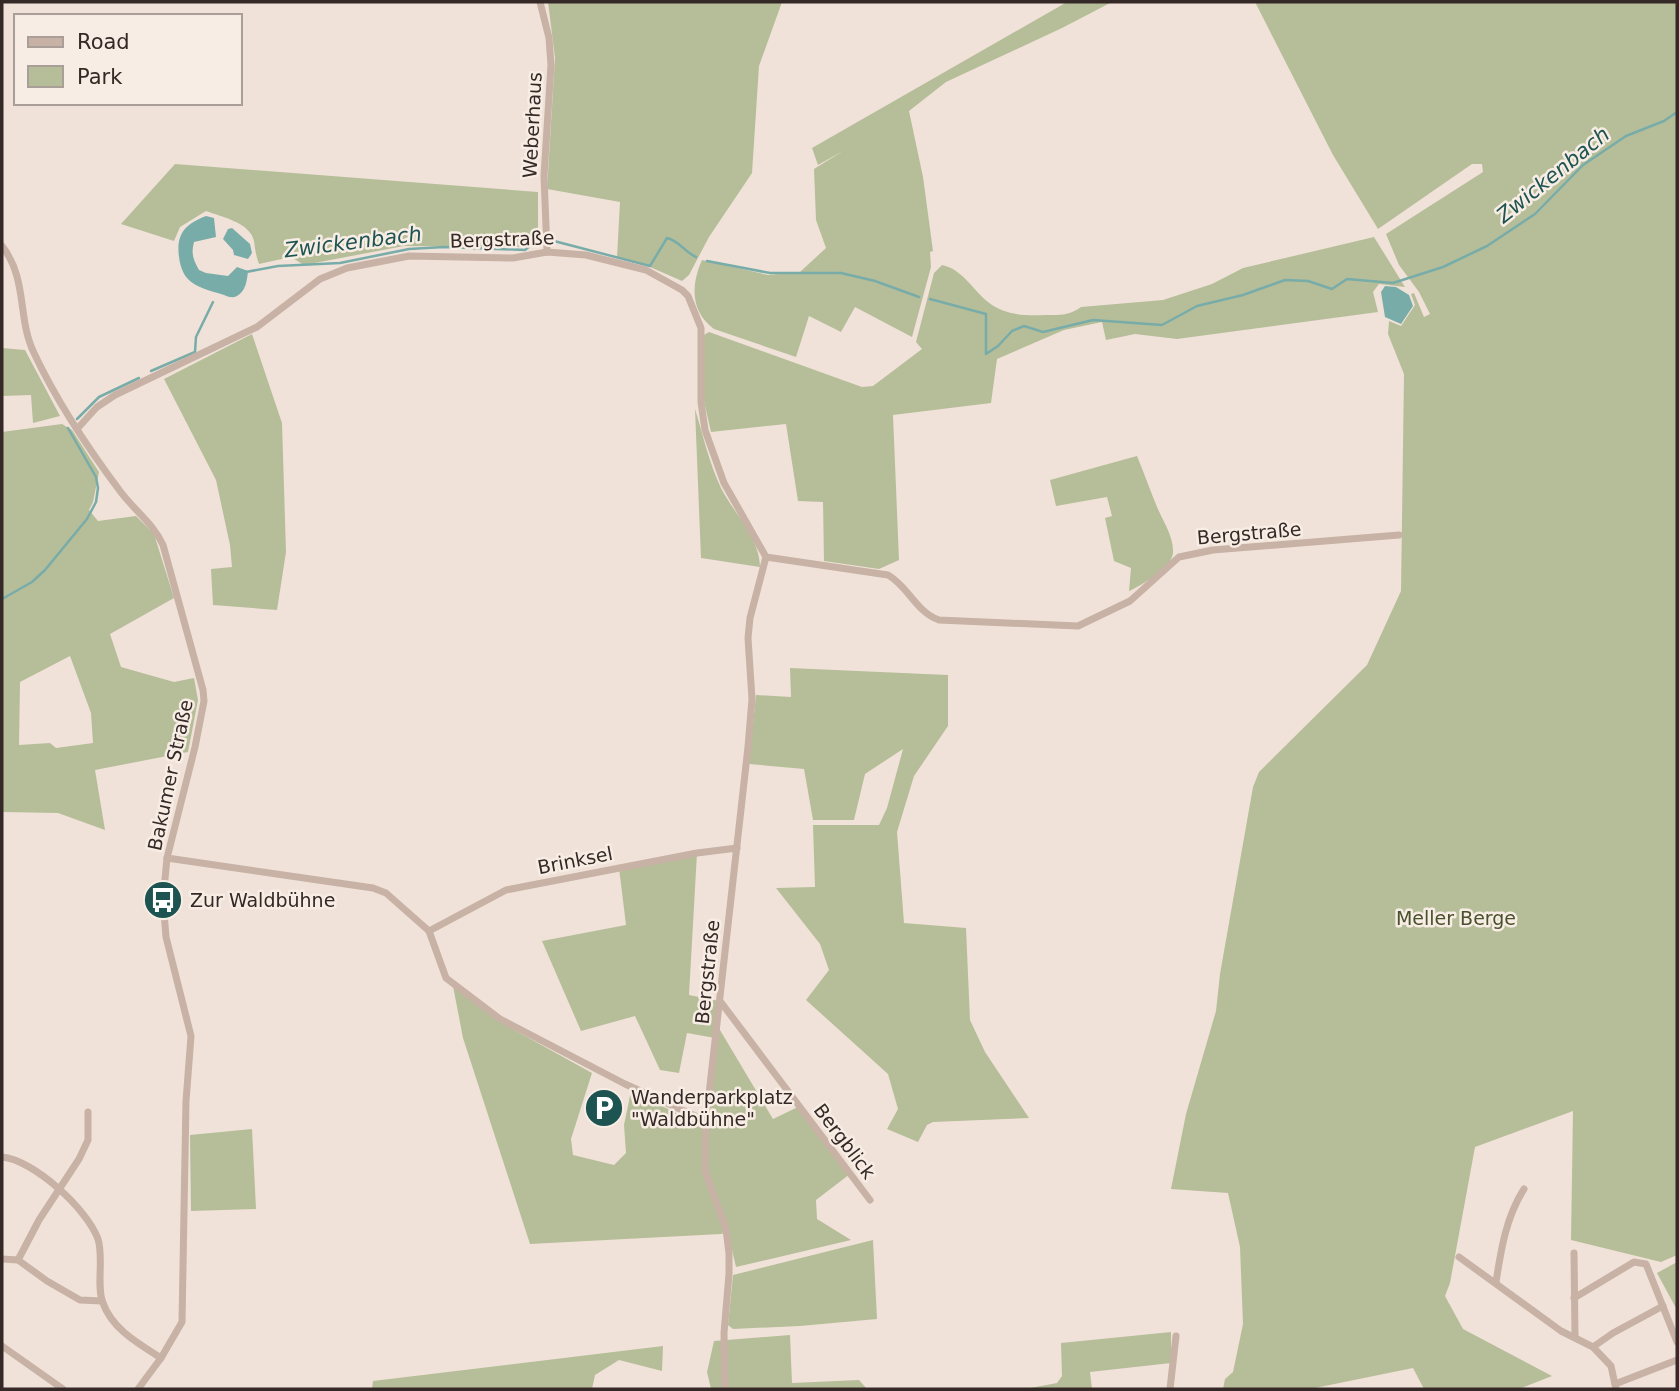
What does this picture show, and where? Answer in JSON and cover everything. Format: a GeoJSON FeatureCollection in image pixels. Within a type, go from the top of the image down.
{"type":"FeatureCollection","features":[{"type":"Feature","properties":{"kind":"street","name":"Weberhaus"},"geometry":{"type":"LineString","coordinates":[[540,2],[549,38],[551,65],[544,176],[547,252]]}},
{"type":"Feature","properties":{"kind":"street","name":"Bakumer Straße"},"geometry":{"type":"LineString","coordinates":[[2,246],[12,260],[20,286],[26,329],[33,351],[76,429],[126,499],[156,529],[201,677],[204,701],[167,858],[163,900],[166,937],[191,1036],[186,1101],[182,1322],[138,1389]]}},
{"type":"Feature","properties":{"kind":"street","name":"Bergstraße"},"geometry":{"type":"LineString","coordinates":[[76,429],[97,407],[115,395],[257,327],[320,279],[347,268],[409,256],[513,258],[547,252],[586,255],[646,270],[688,296],[701,328],[701,402],[705,429],[724,483],[766,557],[750,618],[748,638],[752,699],[706,1121],[705,1171],[726,1229],[729,1253],[724,1389]]}},
{"type":"Feature","properties":{"kind":"street","name":"Bergstraße"},"geometry":{"type":"LineString","coordinates":[[766,557],[888,575],[904,587],[929,617],[939,620],[1078,626],[1130,601],[1179,557],[1213,550],[1399,535]]}},
{"type":"Feature","properties":{"kind":"street","name":"Brinksel"},"geometry":{"type":"LineString","coordinates":[[429,931],[506,890],[697,853],[737,848]]}},
{"type":"Feature","properties":{"kind":"street"},"geometry":{"type":"LineString","coordinates":[[167,858],[373,888],[386,893],[429,931],[446,978],[500,1018],[560,1051],[706,1121]]}},
{"type":"Feature","properties":{"kind":"street","name":"Bergblick"},"geometry":{"type":"LineString","coordinates":[[719,1000],[870,1200]]}},
{"type":"Feature","properties":{"kind":"street"},"geometry":{"type":"LineString","coordinates":[[18,1260],[24,1245],[79,1159],[88,1140],[88,1112]]}},
{"type":"Feature","properties":{"kind":"street"},"geometry":{"type":"LineString","coordinates":[[2,1157],[25,1164],[59,1189],[81,1212],[98,1239],[102,1301],[110,1317],[128,1337],[160,1359]]}},
{"type":"Feature","properties":{"kind":"street"},"geometry":{"type":"LineString","coordinates":[[1496,1282],[1501,1250],[1513,1206],[1524,1189]]}},
{"type":"Feature","properties":{"kind":"street"},"geometry":{"type":"LineString","coordinates":[[1574,1253],[1575,1336]]}},
{"type":"Feature","properties":{"kind":"street"},"geometry":{"type":"LineString","coordinates":[[1459,1257],[1553,1325],[1593,1347],[1611,1366],[1616,1386],[1677,1360]]}},
{"type":"Feature","properties":{"kind":"street"},"geometry":{"type":"LineString","coordinates":[[2,1259],[18,1260],[47,1282],[80,1300],[102,1301]]}},
{"type":"Feature","properties":{"kind":"street"},"geometry":{"type":"LineString","coordinates":[[1574,1298],[1634,1262],[1646,1264],[1677,1342]]}},
{"type":"Feature","properties":{"kind":"street"},"geometry":{"type":"LineString","coordinates":[[1593,1347],[1613,1333],[1663,1307]]}},
{"type":"Feature","properties":{"kind":"street"},"geometry":{"type":"LineString","coordinates":[[1170,1389],[1176,1336]]}},
{"type":"Feature","properties":{"kind":"street"},"geometry":{"type":"LineString","coordinates":[[2,1346],[63,1389]]}},
{"type":"Feature","properties":{"kind":"green space"},"geometry":{"type":"Polygon","coordinates":[[[548,2],[782,2],[759,66],[752,173],[709,237],[689,275],[682,281],[650,267],[617,258],[620,202],[547,189],[555,58],[548,2]]]}},
{"type":"Feature","properties":{"kind":"green space"},"geometry":{"type":"Polygon","coordinates":[[[1067,2],[1112,2],[946,82],[909,111],[923,177],[933,251],[930,252],[931,267],[912,337],[855,307],[841,332],[809,316],[796,357],[714,329],[706,322],[700,314],[695,297],[696,279],[702,260],[768,275],[800,272],[826,248],[816,220],[814,169],[843,151],[818,165],[812,148],[1067,2]]]}},
{"type":"Feature","properties":{"kind":"green space","name":"Meller Berge"},"geometry":{"type":"Polygon","coordinates":[[[1255,2],[1677,2],[1677,1255],[1661,1262],[1571,1240],[1573,1111],[1475,1147],[1450,1283],[1445,1296],[1463,1329],[1552,1376],[1519,1389],[1424,1389],[1413,1368],[1310,1389],[1223,1389],[1225,1379],[1233,1372],[1243,1324],[1240,1247],[1228,1193],[1171,1189],[1186,1114],[1216,1011],[1253,787],[1259,772],[1367,665],[1401,591],[1404,374],[1388,334],[1389,321],[1401,326],[1415,305],[1411,294],[1414,293],[1424,317],[1430,314],[1419,292],[1399,265],[1386,234],[1483,172],[1482,164],[1472,164],[1378,229],[1333,155],[1255,2]]]}},
{"type":"Feature","properties":{"kind":"green space"},"geometry":{"type":"Polygon","coordinates":[[[175,164],[538,192],[538,236],[524,247],[404,246],[304,265],[291,257],[259,264],[254,241],[247,229],[206,211],[180,227],[174,241],[121,224],[175,164]]]}},
{"type":"Feature","properties":{"kind":"green space"},"geometry":{"type":"Polygon","coordinates":[[[1374,237],[1405,287],[1379,284],[1373,292],[1378,312],[1177,339],[1135,334],[1106,340],[1102,322],[1064,330],[997,359],[991,403],[893,415],[899,560],[879,569],[824,561],[823,502],[798,501],[786,424],[711,432],[704,401],[704,335],[709,332],[862,387],[873,386],[922,349],[916,342],[934,273],[942,265],[956,271],[988,302],[1001,310],[1022,315],[1059,315],[1081,307],[1163,300],[1212,284],[1243,268],[1374,237]]]}},
{"type":"Feature","properties":{"kind":"green space"},"geometry":{"type":"Polygon","coordinates":[[[252,334],[282,423],[286,552],[277,610],[213,605],[211,569],[232,567],[216,480],[164,379],[252,334]]]}},
{"type":"Feature","properties":{"kind":"green space"},"geometry":{"type":"Polygon","coordinates":[[[2,348],[25,350],[60,416],[33,423],[31,395],[2,396],[2,348]]]}},
{"type":"Feature","properties":{"kind":"green space"},"geometry":{"type":"Polygon","coordinates":[[[695,409],[717,478],[756,546],[760,567],[701,558],[695,409]]]}},
{"type":"Feature","properties":{"kind":"green space"},"geometry":{"type":"Polygon","coordinates":[[[62,424],[72,430],[99,472],[89,510],[98,521],[136,516],[154,534],[174,598],[110,634],[121,667],[174,682],[194,678],[198,700],[188,752],[95,770],[105,830],[58,813],[2,812],[2,432],[62,424]],[[70,656],[20,682],[19,745],[50,743],[56,748],[93,743],[91,713],[70,656]]]}},
{"type":"Feature","properties":{"kind":"green space"},"geometry":{"type":"Polygon","coordinates":[[[1137,456],[1170,535],[1173,553],[1162,570],[1129,591],[1131,568],[1114,561],[1105,518],[1112,516],[1107,497],[1056,506],[1050,480],[1137,456]]]}},
{"type":"Feature","properties":{"kind":"green space"},"geometry":{"type":"Polygon","coordinates":[[[790,668],[948,675],[948,726],[914,776],[897,832],[904,923],[966,928],[970,1020],[985,1052],[1029,1118],[933,1122],[927,1125],[918,1142],[887,1129],[898,1109],[888,1074],[806,1000],[829,970],[820,944],[776,888],[815,887],[813,825],[879,825],[887,808],[903,749],[865,774],[854,820],[813,820],[804,769],[749,764],[756,695],[791,697],[790,668]]]}},
{"type":"Feature","properties":{"kind":"green space"},"geometry":{"type":"Polygon","coordinates":[[[697,853],[689,995],[719,1001],[717,1025],[773,1119],[798,1107],[850,1174],[816,1200],[817,1219],[851,1240],[736,1267],[728,1232],[530,1244],[463,1038],[453,986],[498,1021],[592,1073],[571,1139],[573,1155],[614,1165],[626,1153],[624,1125],[631,1091],[703,1126],[710,1126],[715,1038],[687,1033],[679,1073],[660,1070],[635,1016],[581,1031],[542,941],[626,925],[619,868],[697,853]]]}},
{"type":"Feature","properties":{"kind":"green space"},"geometry":{"type":"Polygon","coordinates":[[[252,1129],[256,1209],[191,1211],[190,1135],[252,1129]]]}},
{"type":"Feature","properties":{"kind":"green space"},"geometry":{"type":"Polygon","coordinates":[[[873,1240],[877,1319],[733,1329],[728,1325],[733,1275],[873,1240]]]}},
{"type":"Feature","properties":{"kind":"green space"},"geometry":{"type":"Polygon","coordinates":[[[1677,1262],[1677,1310],[1657,1273],[1677,1262]]]}},
{"type":"Feature","properties":{"kind":"green space"},"geometry":{"type":"Polygon","coordinates":[[[1171,1332],[1171,1363],[1090,1372],[1092,1389],[1025,1389],[1057,1383],[1062,1376],[1061,1343],[1171,1332]]]}},
{"type":"Feature","properties":{"kind":"green space"},"geometry":{"type":"Polygon","coordinates":[[[790,1335],[792,1383],[859,1380],[867,1389],[711,1389],[707,1372],[714,1341],[790,1335]]]}},
{"type":"Feature","properties":{"kind":"green space"},"geometry":{"type":"Polygon","coordinates":[[[663,1346],[662,1371],[619,1360],[595,1375],[592,1389],[372,1389],[373,1381],[663,1346]]]}},
{"type":"Feature","properties":{"kind":"water"},"geometry":{"type":"Polygon","coordinates":[[[206,216],[214,218],[216,237],[194,242],[194,259],[199,270],[206,273],[228,276],[237,267],[248,271],[244,288],[235,297],[208,290],[190,281],[179,260],[178,249],[183,231],[206,216]]]}},
{"type":"Feature","properties":{"kind":"water"},"geometry":{"type":"Polygon","coordinates":[[[232,228],[250,244],[252,253],[248,259],[234,255],[223,239],[228,229],[232,228]]]}},
{"type":"Feature","properties":{"kind":"water"},"geometry":{"type":"Polygon","coordinates":[[[1385,286],[1396,287],[1409,295],[1413,306],[1401,324],[1385,317],[1381,292],[1385,286]]]}},
{"type":"Feature","properties":{"kind":"waterway","name":"Zwickenbach"},"geometry":{"type":"LineString","coordinates":[[930,299],[986,314],[986,354],[1012,331],[1024,326],[1043,332],[1093,320],[1162,325],[1197,306],[1243,295],[1285,280],[1308,281],[1332,289],[1347,279],[1393,283],[1443,267],[1487,246],[1535,214],[1583,165],[1626,136],[1664,121],[1677,112]]}},
{"type":"Feature","properties":{"kind":"waterway","name":"Zwickenbach"},"geometry":{"type":"LineString","coordinates":[[554,241],[650,266],[667,238],[696,257]]}},
{"type":"Feature","properties":{"kind":"waterway","name":"Zwickenbach"},"geometry":{"type":"LineString","coordinates":[[246,272],[278,266],[340,263],[409,249],[444,247],[525,250],[537,240]]}},
{"type":"Feature","properties":{"kind":"waterway","name":"Zwickenbach"},"geometry":{"type":"LineString","coordinates":[[707,261],[770,273],[841,273],[875,281],[919,297]]}},
{"type":"Feature","properties":{"kind":"waterway","name":"Zwickenbach"},"geometry":{"type":"LineString","coordinates":[[151,371],[195,352],[196,337],[213,302]]}},
{"type":"Feature","properties":{"kind":"waterway","name":"Zwickenbach"},"geometry":{"type":"LineString","coordinates":[[77,419],[99,397],[139,378]]}},
{"type":"Feature","properties":{"kind":"waterway","name":"Zwickenbach"},"geometry":{"type":"LineString","coordinates":[[2,599],[32,582],[45,570],[87,519],[96,502],[96,477],[68,428]]}},
{"type":"Feature","properties":{"kind":"place","name":"Zur Waldbühne"},"geometry":{"type":"Point","coordinates":[163,900]}},
{"type":"Feature","properties":{"kind":"place","name":"Wanderparkplatz \"Waldbühne\""},"geometry":{"type":"Point","coordinates":[604,1108]}}]}
